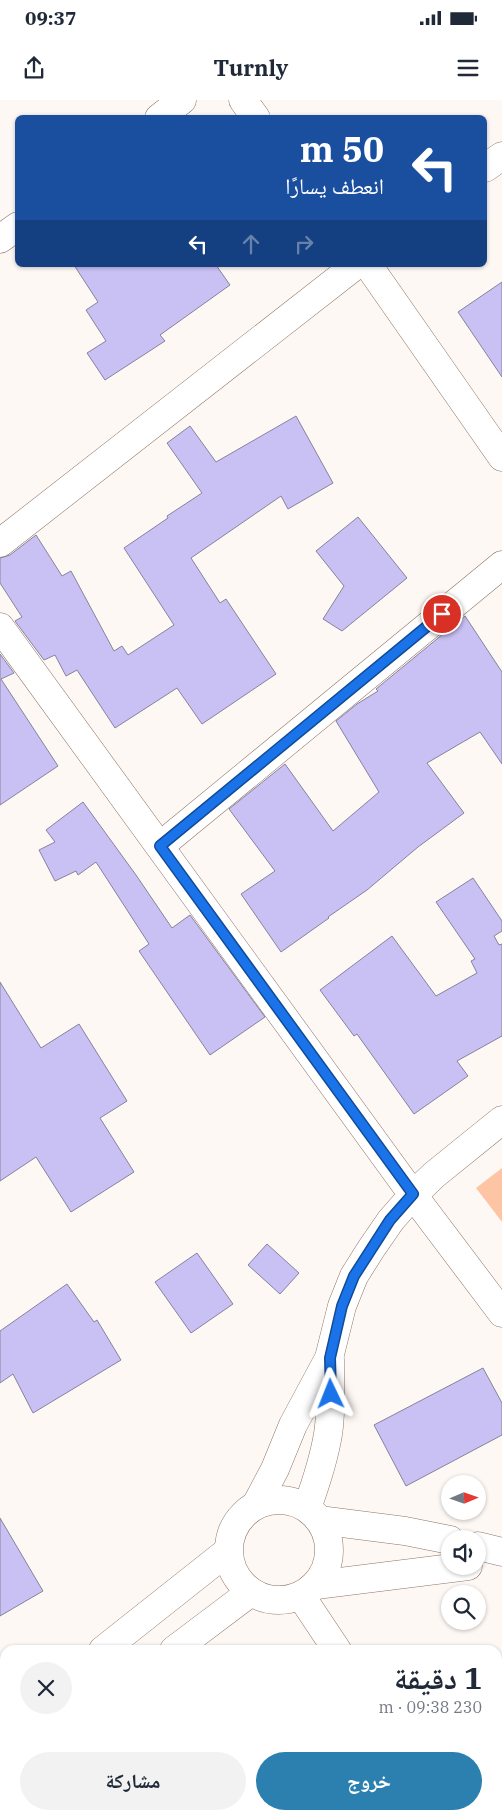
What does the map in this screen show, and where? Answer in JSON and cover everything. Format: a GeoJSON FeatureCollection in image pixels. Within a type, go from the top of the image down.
{"type":"FeatureCollection","features":[{"type":"Feature","properties":{"kind":"street"},"geometry":{"type":"LineString","coordinates":[[163,115],[182,100]]}},
{"type":"Feature","properties":{"kind":"street"},"geometry":{"type":"LineString","coordinates":[[243,100],[254,115]]}},
{"type":"Feature","properties":{"kind":"street"},"geometry":{"type":"LineString","coordinates":[[487,167],[502,156]]}},
{"type":"Feature","properties":{"kind":"street"},"geometry":{"type":"LineString","coordinates":[[0,239],[15,228]]}},
{"type":"Feature","properties":{"kind":"street"},"geometry":{"type":"LineString","coordinates":[[0,543],[353,267]]}},
{"type":"Feature","properties":{"kind":"street"},"geometry":{"type":"LineString","coordinates":[[369,267],[502,457]]}},
{"type":"Feature","properties":{"kind":"street"},"geometry":{"type":"LineString","coordinates":[[160,846],[502,565]]}},
{"type":"Feature","properties":{"kind":"street"},"geometry":{"type":"LineString","coordinates":[[0,627],[413,1194],[502,1313]]}},
{"type":"Feature","properties":{"kind":"street"},"geometry":{"type":"LineString","coordinates":[[309,1590],[325,1571],[329,1553],[327,1536],[313,1514],[329,1432],[330,1358],[342,1306],[354,1276],[390,1220],[413,1194],[502,1120]]}},
{"type":"Feature","properties":{"kind":"street"},"geometry":{"type":"LineString","coordinates":[[256,1505],[275,1469],[293,1425],[330,1358]]}},
{"type":"Feature","properties":{"kind":"street"},"geometry":{"type":"LineString","coordinates":[[441,1538],[313,1514],[290,1501],[273,1500],[256,1505],[240,1518],[231,1533],[228,1550],[232,1568],[238,1580],[251,1592],[266,1599],[284,1601],[309,1590],[441,1570]]}},
{"type":"Feature","properties":{"kind":"street"},"geometry":{"type":"LineString","coordinates":[[486,1548],[502,1552]]}},
{"type":"Feature","properties":{"kind":"street"},"geometry":{"type":"LineString","coordinates":[[109,1645],[228,1550]]}},
{"type":"Feature","properties":{"kind":"street"},"geometry":{"type":"LineString","coordinates":[[486,1564],[502,1562]]}},
{"type":"Feature","properties":{"kind":"street"},"geometry":{"type":"LineString","coordinates":[[309,1590],[335,1645]]}},
{"type":"Feature","properties":{"kind":"street"},"geometry":{"type":"LineString","coordinates":[[181,1645],[251,1592]]}},
{"type":"Feature","properties":{"kind":"shaded area"},"geometry":{"type":"Polygon","coordinates":[[[502,1168],[502,1222],[476,1188],[502,1168]]]}},
{"type":"Feature","properties":{"kind":"building"},"geometry":{"type":"Polygon","coordinates":[[[75,267],[217,267],[230,285],[160,335],[165,341],[105,380],[87,353],[106,341],[86,310],[98,302],[75,267]]]}},
{"type":"Feature","properties":{"kind":"building"},"geometry":{"type":"Polygon","coordinates":[[[502,282],[502,377],[458,312],[502,282]]]}},
{"type":"Feature","properties":{"kind":"building"},"geometry":{"type":"Polygon","coordinates":[[[296,416],[333,483],[288,509],[281,496],[191,558],[220,603],[226,599],[276,674],[202,724],[177,688],[115,728],[77,670],[66,676],[55,655],[44,660],[15,621],[22,617],[0,583],[0,558],[10,555],[36,535],[62,576],[71,571],[114,651],[122,646],[128,655],[174,625],[124,548],[202,493],[167,443],[190,426],[216,462],[296,416]]]}},
{"type":"Feature","properties":{"kind":"building"},"geometry":{"type":"Polygon","coordinates":[[[358,517],[407,578],[342,631],[323,619],[344,586],[316,551],[358,517]]]}},
{"type":"Feature","properties":{"kind":"building"},"geometry":{"type":"Polygon","coordinates":[[[465,616],[502,672],[502,764],[480,732],[427,763],[464,813],[418,847],[367,890],[281,952],[241,894],[275,871],[229,809],[285,764],[333,831],[379,792],[336,721],[357,704],[378,691],[376,689],[465,616]]]}},
{"type":"Feature","properties":{"kind":"building"},"geometry":{"type":"Polygon","coordinates":[[[0,654],[14,673],[1,679],[58,766],[0,805],[0,654]]]}},
{"type":"Feature","properties":{"kind":"building"},"geometry":{"type":"Polygon","coordinates":[[[83,802],[172,928],[190,915],[265,1017],[210,1055],[139,951],[149,944],[96,862],[78,875],[76,871],[55,881],[39,850],[55,842],[46,830],[83,802]]]}},
{"type":"Feature","properties":{"kind":"building"},"geometry":{"type":"Polygon","coordinates":[[[473,878],[502,921],[502,931],[494,936],[499,945],[502,944],[502,1036],[457,1061],[468,1076],[414,1114],[357,1034],[354,1036],[320,990],[392,936],[436,996],[477,973],[471,961],[475,959],[436,902],[473,878]]]}},
{"type":"Feature","properties":{"kind":"building"},"geometry":{"type":"Polygon","coordinates":[[[0,982],[41,1048],[79,1024],[127,1101],[100,1118],[134,1172],[71,1212],[36,1157],[0,1181],[0,982]]]}},
{"type":"Feature","properties":{"kind":"building"},"geometry":{"type":"Polygon","coordinates":[[[267,1244],[299,1273],[280,1294],[248,1265],[267,1244]]]}},
{"type":"Feature","properties":{"kind":"building"},"geometry":{"type":"Polygon","coordinates":[[[197,1253],[233,1304],[191,1333],[155,1282],[197,1253]]]}},
{"type":"Feature","properties":{"kind":"building"},"geometry":{"type":"Polygon","coordinates":[[[67,1284],[94,1322],[97,1320],[121,1360],[33,1413],[13,1374],[0,1383],[0,1331],[67,1284]]]}},
{"type":"Feature","properties":{"kind":"building"},"geometry":{"type":"Polygon","coordinates":[[[483,1368],[502,1403],[502,1435],[406,1486],[374,1425],[483,1368]]]}},
{"type":"Feature","properties":{"kind":"building"},"geometry":{"type":"Polygon","coordinates":[[[0,1518],[43,1591],[0,1616],[0,1518]]]}},
{"type":"Feature","properties":{"kind":"route"},"geometry":{"type":"LineString","coordinates":[[331,1394],[330,1358],[342,1306],[354,1276],[390,1220],[413,1194],[160,846],[442,614]]}}]}
